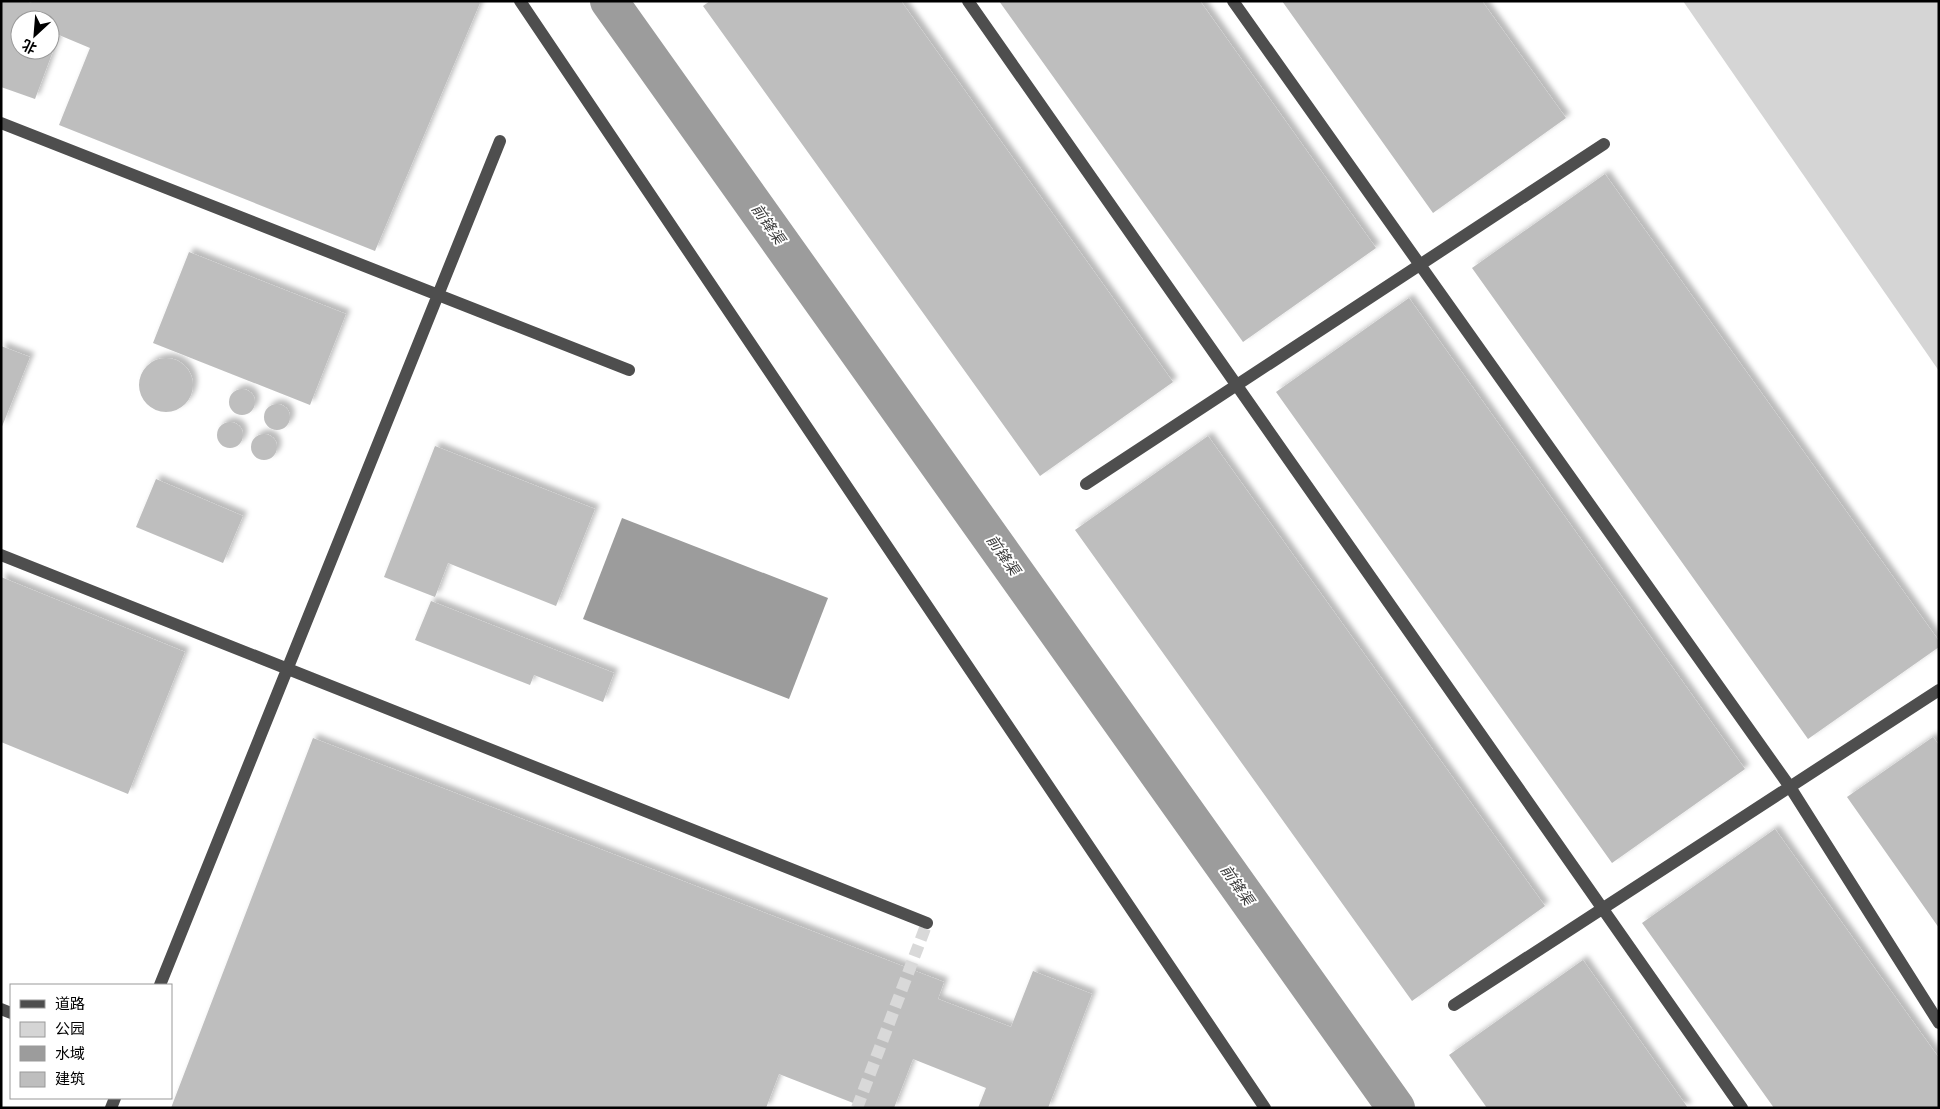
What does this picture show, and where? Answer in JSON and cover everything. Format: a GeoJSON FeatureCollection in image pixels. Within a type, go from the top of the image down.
{"type":"FeatureCollection","features":[{"type":"Feature","properties":{"kind":"street"},"geometry":{"type":"LineString","coordinates":[[520,1],[1265,1108]]}},
{"type":"Feature","properties":{"kind":"street"},"geometry":{"type":"LineString","coordinates":[[968,1],[1742,1108]]}},
{"type":"Feature","properties":{"kind":"street"},"geometry":{"type":"LineString","coordinates":[[1234,1],[1790,787],[1939,1023]]}},
{"type":"Feature","properties":{"kind":"street"},"geometry":{"type":"LineString","coordinates":[[1,123],[629,370]]}},
{"type":"Feature","properties":{"kind":"street"},"geometry":{"type":"LineString","coordinates":[[160,984],[500,140]]}},
{"type":"Feature","properties":{"kind":"street"},"geometry":{"type":"LineString","coordinates":[[1086,484],[1604,144]]}},
{"type":"Feature","properties":{"kind":"street"},"geometry":{"type":"LineString","coordinates":[[1,554],[927,923]]}},
{"type":"Feature","properties":{"kind":"street"},"geometry":{"type":"LineString","coordinates":[[1454,1005],[1939,690]]}},
{"type":"Feature","properties":{"kind":"green space"},"geometry":{"type":"Polygon","coordinates":[[[1683,1],[1939,1],[1939,371],[1683,1]]]}},
{"type":"Feature","properties":{"kind":"water"},"geometry":{"type":"Polygon","coordinates":[[[622,518],[828,598],[789,699],[583,619],[622,518]]]}},
{"type":"Feature","properties":{"kind":"building"},"geometry":{"type":"Polygon","coordinates":[[[1,1],[26,1],[31,3],[32,1],[478,1],[480,3],[375,251],[59,125],[90,48],[60,35],[60,10],[10,10],[10,60],[50,60],[35,99],[1,87],[1,1]]]}},
{"type":"Feature","properties":{"kind":"building"},"geometry":{"type":"Polygon","coordinates":[[[710,1],[901,1],[1173,382],[1040,476],[703,6],[710,1]]]}},
{"type":"Feature","properties":{"kind":"building"},"geometry":{"type":"Polygon","coordinates":[[[999,1],[1200,1],[1376,248],[1243,342],[999,1]]]}},
{"type":"Feature","properties":{"kind":"building"},"geometry":{"type":"Polygon","coordinates":[[[1282,1],[1482,1],[1566,118],[1433,213],[1282,1]]]}},
{"type":"Feature","properties":{"kind":"building"},"geometry":{"type":"Polygon","coordinates":[[[1605,174],[1939,641],[1939,647],[1808,739],[1472,268],[1605,174]]]}},
{"type":"Feature","properties":{"kind":"building"},"geometry":{"type":"Polygon","coordinates":[[[189,252],[346,314],[310,405],[153,343],[189,252]]]}},
{"type":"Feature","properties":{"kind":"building"},"geometry":{"type":"Polygon","coordinates":[[[1409,298],[1745,769],[1612,863],[1276,392],[1409,298]]]}},
{"type":"Feature","properties":{"kind":"building"},"geometry":{"type":"Polygon","coordinates":[[[1,346],[30,357],[1,429],[1,346]]]}},
{"type":"Feature","properties":{"kind":"building"},"geometry":{"type":"Polygon","coordinates":[[[166,358],[176,360],[185,366],[191,375],[193,385],[191,395],[185,404],[176,410],[166,412],[156,410],[147,404],[141,395],[139,385],[141,375],[147,366],[156,360],[166,358]]]}},
{"type":"Feature","properties":{"kind":"building"},"geometry":{"type":"Polygon","coordinates":[[[242,389],[251,393],[255,402],[251,411],[242,415],[233,411],[229,402],[233,393],[242,389]]]}},
{"type":"Feature","properties":{"kind":"building"},"geometry":{"type":"Polygon","coordinates":[[[277,404],[286,408],[290,417],[286,426],[277,430],[268,426],[264,417],[268,408],[277,404]]]}},
{"type":"Feature","properties":{"kind":"building"},"geometry":{"type":"Polygon","coordinates":[[[230,422],[239,426],[243,435],[239,444],[230,448],[221,444],[217,435],[221,426],[230,422]]]}},
{"type":"Feature","properties":{"kind":"building"},"geometry":{"type":"Polygon","coordinates":[[[264,434],[273,438],[277,447],[273,456],[264,460],[255,456],[251,447],[255,438],[264,434]]]}},
{"type":"Feature","properties":{"kind":"building"},"geometry":{"type":"Polygon","coordinates":[[[1208,436],[1545,906],[1412,1001],[1075,530],[1208,436]]]}},
{"type":"Feature","properties":{"kind":"building"},"geometry":{"type":"Polygon","coordinates":[[[435,446],[595,509],[556,606],[448,563],[435,597],[384,577],[435,446]]]}},
{"type":"Feature","properties":{"kind":"building"},"geometry":{"type":"Polygon","coordinates":[[[156,479],[243,516],[223,563],[136,527],[156,479]]]}},
{"type":"Feature","properties":{"kind":"building"},"geometry":{"type":"Polygon","coordinates":[[[1,577],[185,652],[128,794],[1,742],[1,577]]]}},
{"type":"Feature","properties":{"kind":"building"},"geometry":{"type":"Polygon","coordinates":[[[431,601],[614,673],[603,702],[534,675],[530,685],[415,640],[431,601]]]}},
{"type":"Feature","properties":{"kind":"building"},"geometry":{"type":"Polygon","coordinates":[[[1933,737],[1939,745],[1939,928],[1847,797],[1933,737]]]}},
{"type":"Feature","properties":{"kind":"building"},"geometry":{"type":"Polygon","coordinates":[[[313,738],[944,982],[938,999],[1011,1027],[1033,971],[1092,994],[1048,1108],[978,1108],[986,1088],[913,1059],[894,1108],[866,1108],[779,1074],[766,1108],[171,1108],[313,738]]]}},
{"type":"Feature","properties":{"kind":"building"},"geometry":{"type":"Polygon","coordinates":[[[1775,829],[1939,1058],[1939,1108],[1774,1108],[1642,923],[1775,829]]]}},
{"type":"Feature","properties":{"kind":"building"},"geometry":{"type":"Polygon","coordinates":[[[1583,960],[1688,1108],[1487,1108],[1449,1055],[1583,960]]]}},
{"type":"Feature","properties":{"kind":"waterway","name":"前锋渠"},"geometry":{"type":"LineString","coordinates":[[609,1],[1396,1108]]}},
{"type":"Feature","properties":{"kind":"tunnel"},"geometry":{"type":"LineString","coordinates":[[857,1108],[927,923]]}}]}
